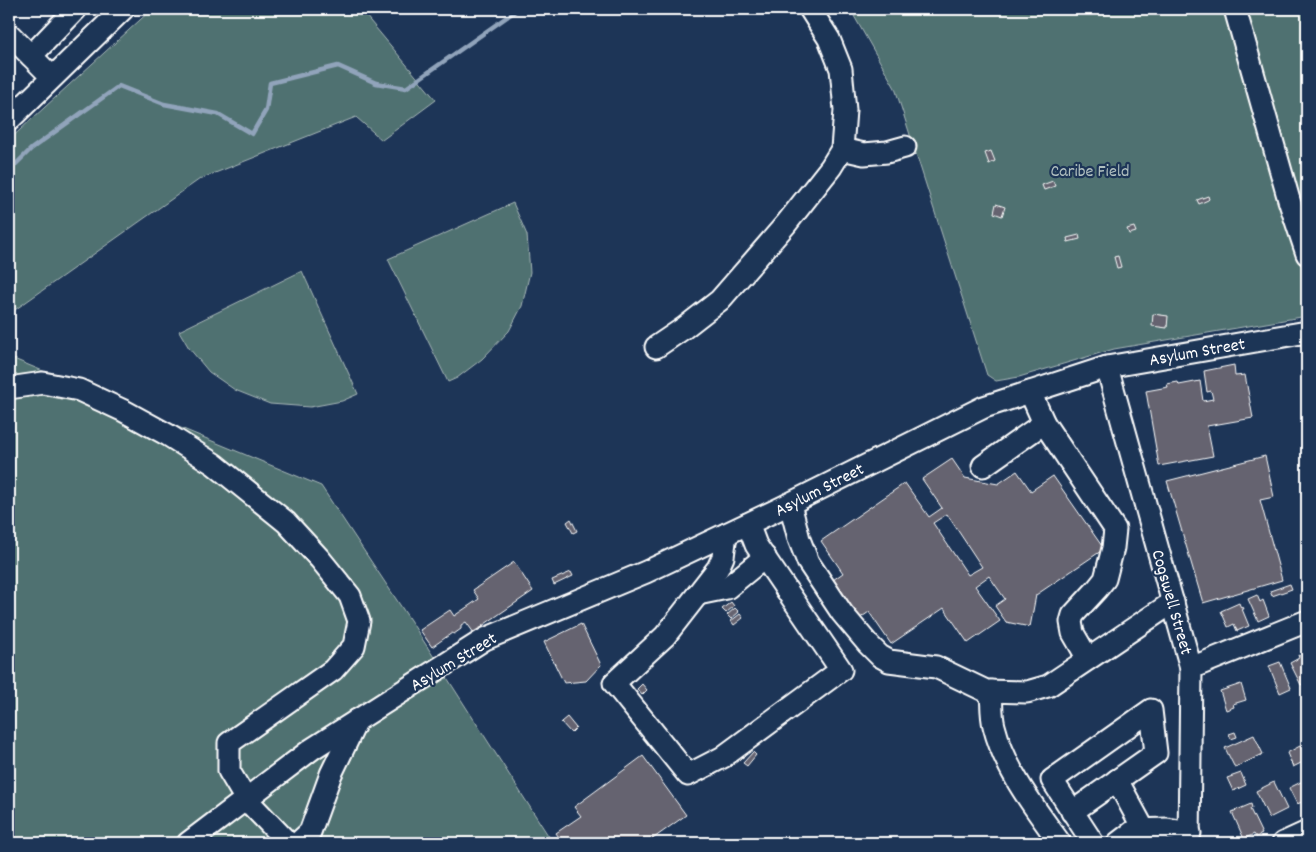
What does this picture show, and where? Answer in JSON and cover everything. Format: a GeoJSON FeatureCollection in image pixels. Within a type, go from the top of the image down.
{"type":"FeatureCollection","features":[{"type":"Feature","properties":{"kind":"street"},"geometry":{"type":"LineString","coordinates":[[31,56],[76,9]]}},
{"type":"Feature","properties":{"kind":"street"},"geometry":{"type":"LineString","coordinates":[[9,120],[123,9]]}},
{"type":"Feature","properties":{"kind":"street"},"geometry":{"type":"LineString","coordinates":[[656,347],[720,300],[786,224],[831,167],[842,149],[845,110],[841,69],[829,38],[810,9]]}},
{"type":"Feature","properties":{"kind":"street"},"geometry":{"type":"LineString","coordinates":[[1235,9],[1288,200],[1307,254]]}},
{"type":"Feature","properties":{"kind":"street"},"geometry":{"type":"LineString","coordinates":[[9,34],[52,78]]}},
{"type":"Feature","properties":{"kind":"street"},"geometry":{"type":"LineString","coordinates":[[842,149],[864,154],[887,152],[905,147]]}},
{"type":"Feature","properties":{"kind":"street","name":"Asylum Street"},"geometry":{"type":"LineString","coordinates":[[188,843],[312,749],[484,639],[646,572],[790,504],[984,407],[1107,367],[1307,332]]}},
{"type":"Feature","properties":{"kind":"street","name":"Cogswell Street"},"geometry":{"type":"LineString","coordinates":[[1107,367],[1192,668],[1189,838]]}},
{"type":"Feature","properties":{"kind":"street"},"geometry":{"type":"LineString","coordinates":[[9,388],[43,383],[79,390],[124,410],[168,435],[214,464],[286,522],[320,559],[350,596],[358,621],[354,646],[333,670],[229,744],[229,771],[245,798],[288,843]]}},
{"type":"Feature","properties":{"kind":"street"},"geometry":{"type":"LineString","coordinates":[[1030,392],[1044,423],[1115,528],[1113,548],[1105,579],[1073,615],[1071,622],[1073,633],[1088,659]]}},
{"type":"Feature","properties":{"kind":"street"},"geometry":{"type":"LineString","coordinates":[[983,466],[1044,423]]}},
{"type":"Feature","properties":{"kind":"street"},"geometry":{"type":"LineString","coordinates":[[790,504],[799,539],[808,562],[842,613],[880,656],[889,661],[936,668],[986,691],[1027,692],[1048,686],[1173,602]]}},
{"type":"Feature","properties":{"kind":"street"},"geometry":{"type":"LineString","coordinates":[[726,534],[723,557],[718,568],[665,636],[614,683],[688,775],[723,757],[841,670],[756,545],[748,524]]}},
{"type":"Feature","properties":{"kind":"street"},"geometry":{"type":"LineString","coordinates":[[698,594],[727,588],[765,557]]}},
{"type":"Feature","properties":{"kind":"street"},"geometry":{"type":"LineString","coordinates":[[1192,668],[1307,621]]}},
{"type":"Feature","properties":{"kind":"street"},"geometry":{"type":"LineString","coordinates":[[991,691],[993,724],[1005,756],[1018,784],[1060,843]]}},
{"type":"Feature","properties":{"kind":"street"},"geometry":{"type":"LineString","coordinates":[[1072,812],[1156,753],[1152,710],[1052,780],[1072,812],[1093,843]]}},
{"type":"Feature","properties":{"kind":"street"},"geometry":{"type":"LineString","coordinates":[[298,843],[310,832],[331,774],[357,720]]}},
{"type":"Feature","properties":{"kind":"street"},"geometry":{"type":"LineString","coordinates":[[1117,780],[1144,830]]}},
{"type":"Feature","properties":{"kind":"street"},"geometry":{"type":"LineString","coordinates":[[1118,843],[1134,830],[1167,829],[1189,838]]}},
{"type":"Feature","properties":{"kind":"street"},"geometry":{"type":"LineString","coordinates":[[1283,843],[1307,832]]}},
{"type":"Feature","properties":{"kind":"green space"},"geometry":{"type":"Polygon","coordinates":[[[152,9],[360,9],[436,100],[382,140],[356,117],[200,179],[9,314],[9,140],[152,9]]]}},
{"type":"Feature","properties":{"kind":"green space","name":"Caribe Field"},"geometry":{"type":"Polygon","coordinates":[[[871,9],[1307,9],[1307,316],[1114,349],[1019,377],[996,381],[987,375],[895,88],[854,16],[871,9]]]}},
{"type":"Feature","properties":{"kind":"green space"},"geometry":{"type":"Polygon","coordinates":[[[513,203],[527,235],[530,272],[522,306],[509,331],[482,359],[457,378],[448,382],[388,259],[513,203]]]}},
{"type":"Feature","properties":{"kind":"green space"},"geometry":{"type":"Polygon","coordinates":[[[302,271],[358,394],[342,401],[310,407],[270,404],[235,390],[209,372],[189,348],[179,331],[302,271]]]}},
{"type":"Feature","properties":{"kind":"green space"},"geometry":{"type":"Polygon","coordinates":[[[9,357],[321,486],[412,623],[553,843],[9,843],[9,357]]]}},
{"type":"Feature","properties":{"kind":"building"},"geometry":{"type":"Polygon","coordinates":[[[991,151],[995,161],[989,164],[985,153],[991,151]]]}},
{"type":"Feature","properties":{"kind":"building"},"geometry":{"type":"Polygon","coordinates":[[[1053,181],[1055,186],[1044,190],[1042,185],[1053,181]]]}},
{"type":"Feature","properties":{"kind":"building"},"geometry":{"type":"Polygon","coordinates":[[[1208,196],[1208,200],[1199,204],[1197,200],[1208,196]]]}},
{"type":"Feature","properties":{"kind":"building"},"geometry":{"type":"Polygon","coordinates":[[[996,204],[1005,207],[1002,216],[994,213],[996,204]]]}},
{"type":"Feature","properties":{"kind":"building"},"geometry":{"type":"Polygon","coordinates":[[[1134,227],[1136,232],[1129,234],[1127,229],[1134,227]]]}},
{"type":"Feature","properties":{"kind":"building"},"geometry":{"type":"Polygon","coordinates":[[[1079,235],[1080,239],[1068,242],[1067,238],[1079,235]]]}},
{"type":"Feature","properties":{"kind":"building"},"geometry":{"type":"Polygon","coordinates":[[[1118,256],[1121,267],[1117,268],[1114,257],[1118,256]]]}},
{"type":"Feature","properties":{"kind":"building"},"geometry":{"type":"Polygon","coordinates":[[[1153,314],[1168,316],[1167,328],[1152,326],[1153,314]]]}},
{"type":"Feature","properties":{"kind":"building"},"geometry":{"type":"Polygon","coordinates":[[[1234,365],[1235,376],[1245,375],[1253,418],[1207,426],[1213,456],[1159,466],[1146,391],[1168,387],[1167,384],[1178,382],[1179,385],[1200,381],[1203,401],[1213,399],[1211,391],[1207,392],[1204,371],[1234,365]]]}},
{"type":"Feature","properties":{"kind":"building"},"geometry":{"type":"Polygon","coordinates":[[[1265,456],[1274,497],[1260,500],[1282,580],[1203,603],[1167,481],[1265,456]]]}},
{"type":"Feature","properties":{"kind":"building"},"geometry":{"type":"Polygon","coordinates":[[[952,459],[965,478],[998,484],[1017,471],[1031,491],[1053,476],[1104,549],[1036,595],[1030,627],[1006,622],[995,606],[1005,599],[989,576],[975,586],[1000,621],[968,643],[944,608],[891,644],[869,612],[856,621],[830,582],[843,573],[821,541],[905,483],[929,517],[942,508],[922,479],[952,459]],[[947,514],[933,523],[968,575],[982,567],[947,514]]]}},
{"type":"Feature","properties":{"kind":"building"},"geometry":{"type":"Polygon","coordinates":[[[571,519],[577,531],[573,533],[567,522],[571,519]]]}},
{"type":"Feature","properties":{"kind":"building"},"geometry":{"type":"Polygon","coordinates":[[[514,562],[533,591],[474,633],[466,622],[461,625],[461,629],[432,647],[420,630],[450,610],[454,616],[479,599],[473,590],[514,562]]]}},
{"type":"Feature","properties":{"kind":"building"},"geometry":{"type":"Polygon","coordinates":[[[571,572],[573,576],[554,585],[552,580],[571,572]]]}},
{"type":"Feature","properties":{"kind":"building"},"geometry":{"type":"Polygon","coordinates":[[[1290,584],[1292,589],[1272,596],[1270,591],[1290,584]]]}},
{"type":"Feature","properties":{"kind":"building"},"geometry":{"type":"Polygon","coordinates":[[[1257,595],[1260,602],[1263,600],[1269,616],[1258,621],[1248,599],[1257,595]]]}},
{"type":"Feature","properties":{"kind":"building"},"geometry":{"type":"Polygon","coordinates":[[[731,602],[734,606],[726,613],[722,609],[731,602]]]}},
{"type":"Feature","properties":{"kind":"building"},"geometry":{"type":"Polygon","coordinates":[[[1239,603],[1241,608],[1243,607],[1244,609],[1242,609],[1249,626],[1237,631],[1234,624],[1228,627],[1221,611],[1239,603]]]}},
{"type":"Feature","properties":{"kind":"building"},"geometry":{"type":"Polygon","coordinates":[[[735,608],[739,612],[731,619],[727,615],[735,608]]]}},
{"type":"Feature","properties":{"kind":"building"},"geometry":{"type":"Polygon","coordinates":[[[740,614],[743,618],[734,625],[731,621],[740,614]]]}},
{"type":"Feature","properties":{"kind":"building"},"geometry":{"type":"Polygon","coordinates":[[[581,624],[601,665],[586,681],[564,683],[544,642],[581,624]]]}},
{"type":"Feature","properties":{"kind":"building"},"geometry":{"type":"Polygon","coordinates":[[[1298,655],[1302,657],[1307,667],[1307,684],[1305,685],[1305,683],[1301,685],[1290,663],[1299,658],[1298,655]]]}},
{"type":"Feature","properties":{"kind":"building"},"geometry":{"type":"Polygon","coordinates":[[[1280,662],[1291,688],[1280,693],[1269,666],[1280,662]]]}},
{"type":"Feature","properties":{"kind":"building"},"geometry":{"type":"Polygon","coordinates":[[[642,684],[647,690],[642,695],[637,689],[642,684]]]}},
{"type":"Feature","properties":{"kind":"building"},"geometry":{"type":"Polygon","coordinates":[[[1241,684],[1246,700],[1233,704],[1234,707],[1226,710],[1220,691],[1241,684]]]}},
{"type":"Feature","properties":{"kind":"building"},"geometry":{"type":"Polygon","coordinates":[[[567,717],[576,728],[571,733],[561,722],[567,717]]]}},
{"type":"Feature","properties":{"kind":"building"},"geometry":{"type":"Polygon","coordinates":[[[1235,732],[1237,737],[1231,739],[1229,734],[1235,732]]]}},
{"type":"Feature","properties":{"kind":"building"},"geometry":{"type":"Polygon","coordinates":[[[1254,735],[1263,754],[1236,767],[1234,766],[1225,748],[1254,735]]]}},
{"type":"Feature","properties":{"kind":"building"},"geometry":{"type":"Polygon","coordinates":[[[1300,746],[1307,760],[1293,767],[1287,753],[1300,746]]]}},
{"type":"Feature","properties":{"kind":"building"},"geometry":{"type":"Polygon","coordinates":[[[753,752],[756,755],[747,766],[743,763],[753,752]]]}},
{"type":"Feature","properties":{"kind":"building"},"geometry":{"type":"Polygon","coordinates":[[[643,756],[686,815],[647,843],[563,843],[556,833],[581,816],[574,807],[643,756]]]}},
{"type":"Feature","properties":{"kind":"building"},"geometry":{"type":"Polygon","coordinates":[[[1241,773],[1246,785],[1233,791],[1227,778],[1241,773]]]}},
{"type":"Feature","properties":{"kind":"building"},"geometry":{"type":"Polygon","coordinates":[[[1307,779],[1307,802],[1297,804],[1289,788],[1307,779]]]}},
{"type":"Feature","properties":{"kind":"building"},"geometry":{"type":"Polygon","coordinates":[[[1274,782],[1287,809],[1269,818],[1256,791],[1274,782]]]}},
{"type":"Feature","properties":{"kind":"building"},"geometry":{"type":"Polygon","coordinates":[[[1251,804],[1252,808],[1250,809],[1262,834],[1256,837],[1254,834],[1244,839],[1232,812],[1251,804]]]}},
{"type":"Feature","properties":{"kind":"waterway"},"geometry":{"type":"LineString","coordinates":[[9,171],[31,149],[119,86],[164,104],[218,114],[252,134],[266,110],[270,83],[338,66],[376,83],[406,88],[518,9]]}}]}
